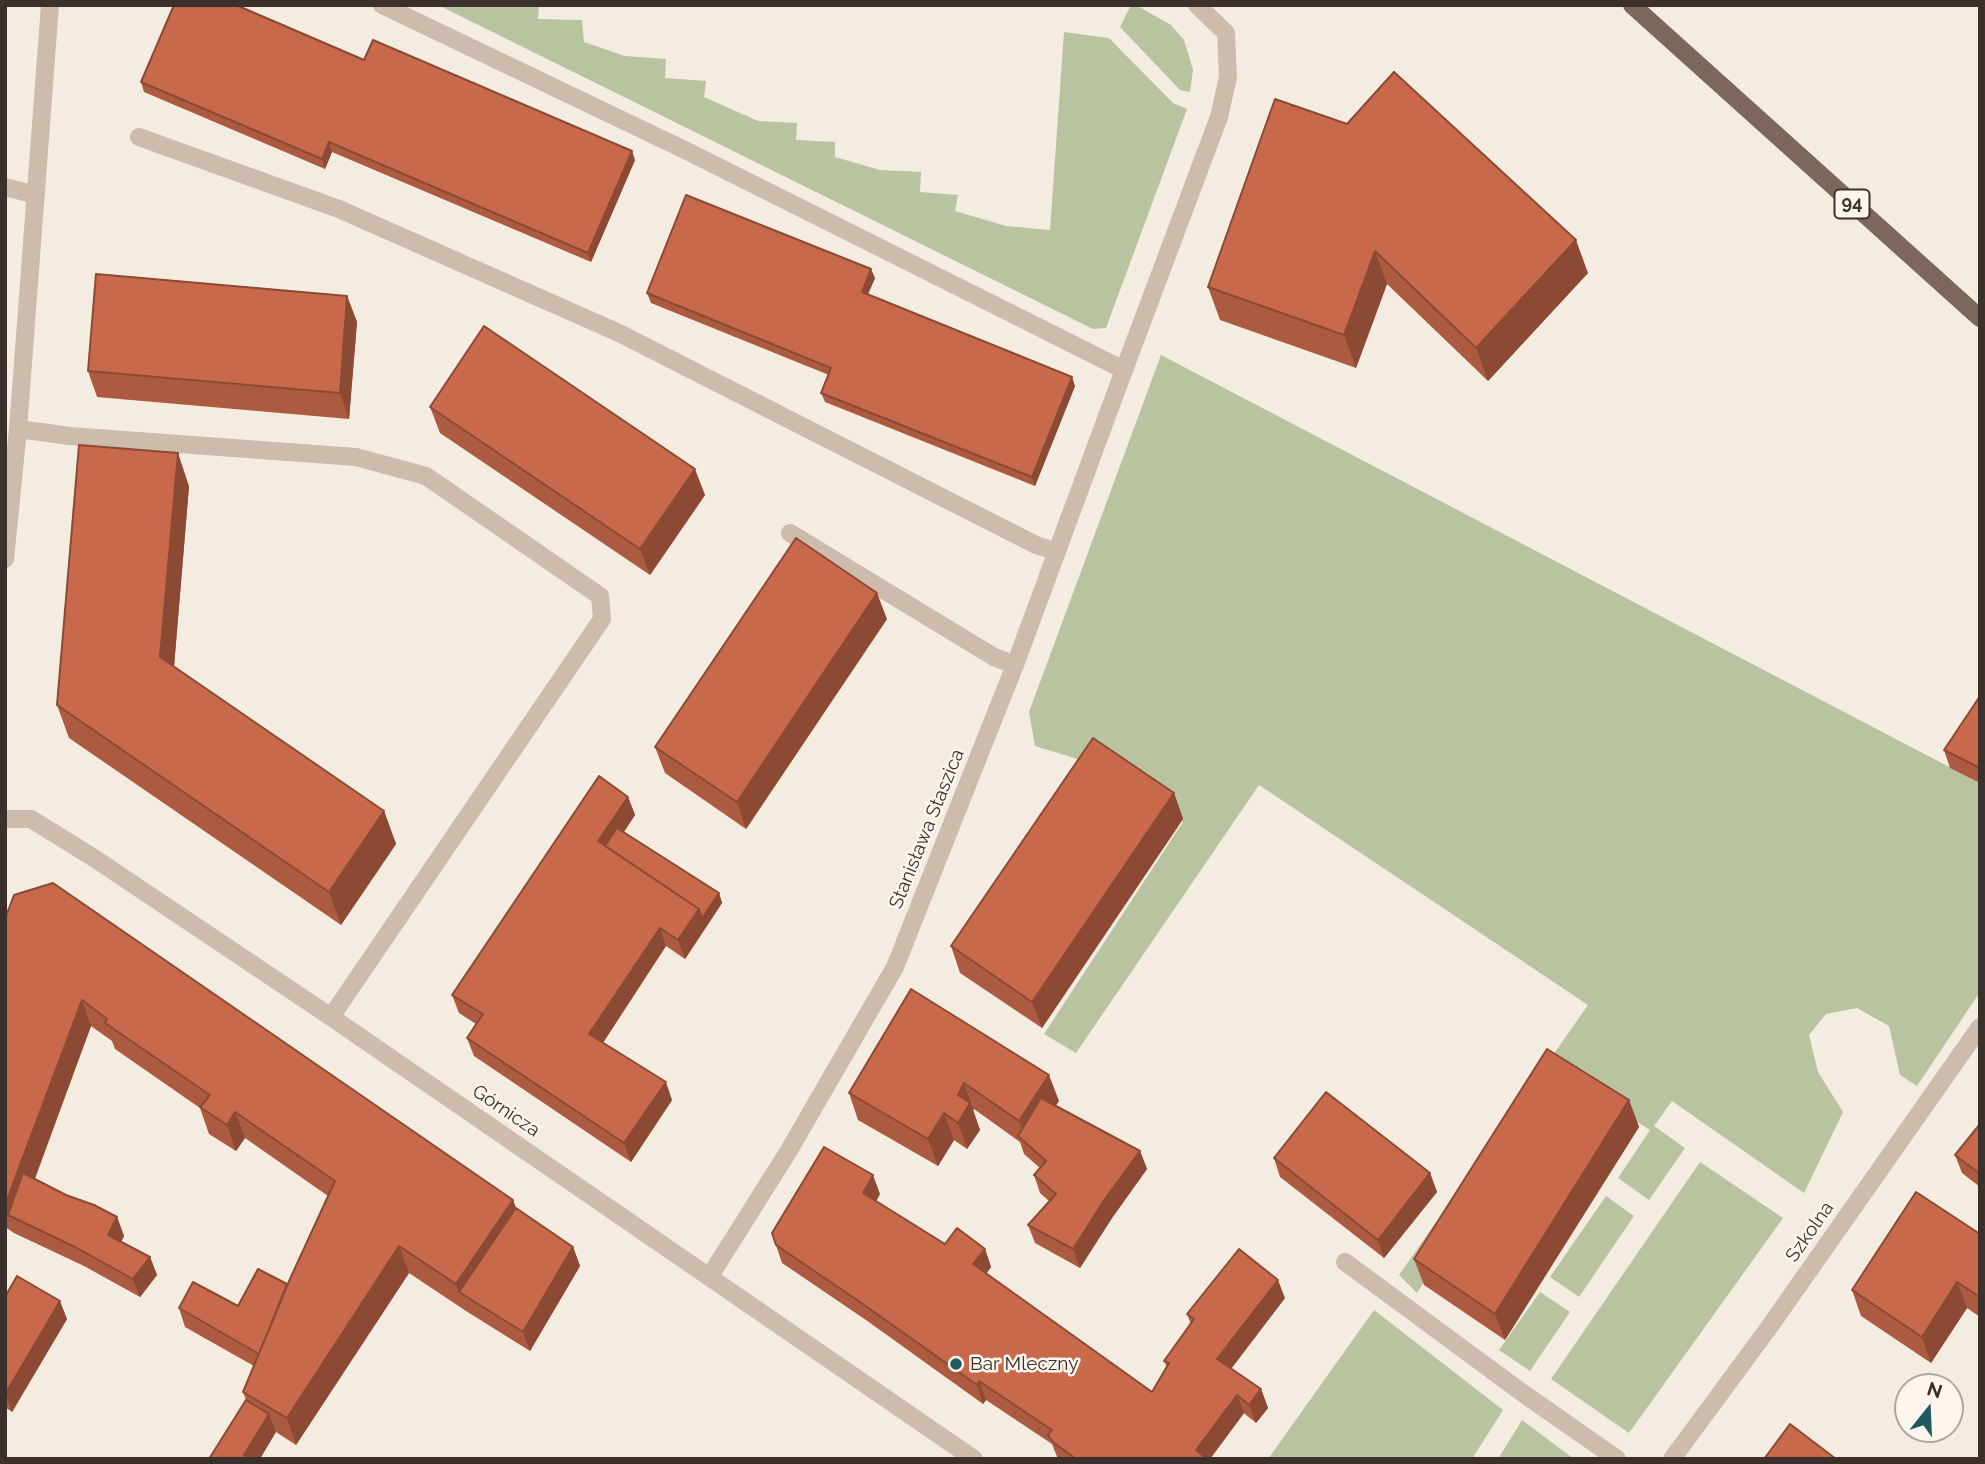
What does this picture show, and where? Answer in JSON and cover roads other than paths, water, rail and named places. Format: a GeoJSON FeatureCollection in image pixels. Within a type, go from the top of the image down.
{"type":"FeatureCollection","features":[{"type":"Feature","properties":{"kind":"main road","name":"94"},"geometry":{"type":"LineString","coordinates":[[1632,5],[1980,318]]}},
{"type":"Feature","properties":{"kind":"street"},"geometry":{"type":"LineString","coordinates":[[5,559],[18,429],[50,5]]}},
{"type":"Feature","properties":{"kind":"street"},"geometry":{"type":"LineString","coordinates":[[382,5],[689,152],[1124,370]]}},
{"type":"Feature","properties":{"kind":"street","name":"Stanisława Staszica"},"geometry":{"type":"LineString","coordinates":[[710,1276],[788,1152],[895,967],[1015,665],[1055,551],[1219,117],[1228,77],[1226,33],[1197,5]]}},
{"type":"Feature","properties":{"kind":"street"},"geometry":{"type":"LineString","coordinates":[[139,138],[339,209],[619,332],[1036,545],[1055,551]]}},
{"type":"Feature","properties":{"kind":"street"},"geometry":{"type":"LineString","coordinates":[[5,187],[36,195]]}},
{"type":"Feature","properties":{"kind":"street"},"geometry":{"type":"LineString","coordinates":[[18,429],[70,436],[356,457],[426,476],[600,596],[602,619],[331,1017]]}},
{"type":"Feature","properties":{"kind":"street"},"geometry":{"type":"LineString","coordinates":[[790,533],[994,657],[1015,665]]}},
{"type":"Feature","properties":{"kind":"street","name":"Górnicza"},"geometry":{"type":"LineString","coordinates":[[5,819],[31,820],[93,858],[331,1017],[974,1459]]}},
{"type":"Feature","properties":{"kind":"street","name":"Szkolna"},"geometry":{"type":"LineString","coordinates":[[1672,1459],[1770,1326],[1980,1027]]}},
{"type":"Feature","properties":{"kind":"street"},"geometry":{"type":"LineString","coordinates":[[1345,1262],[1617,1459]]}},
{"type":"Feature","properties":{"kind":"place","name":"Bar Mleczny"},"geometry":{"type":"Point","coordinates":[956,1364]}}]}
